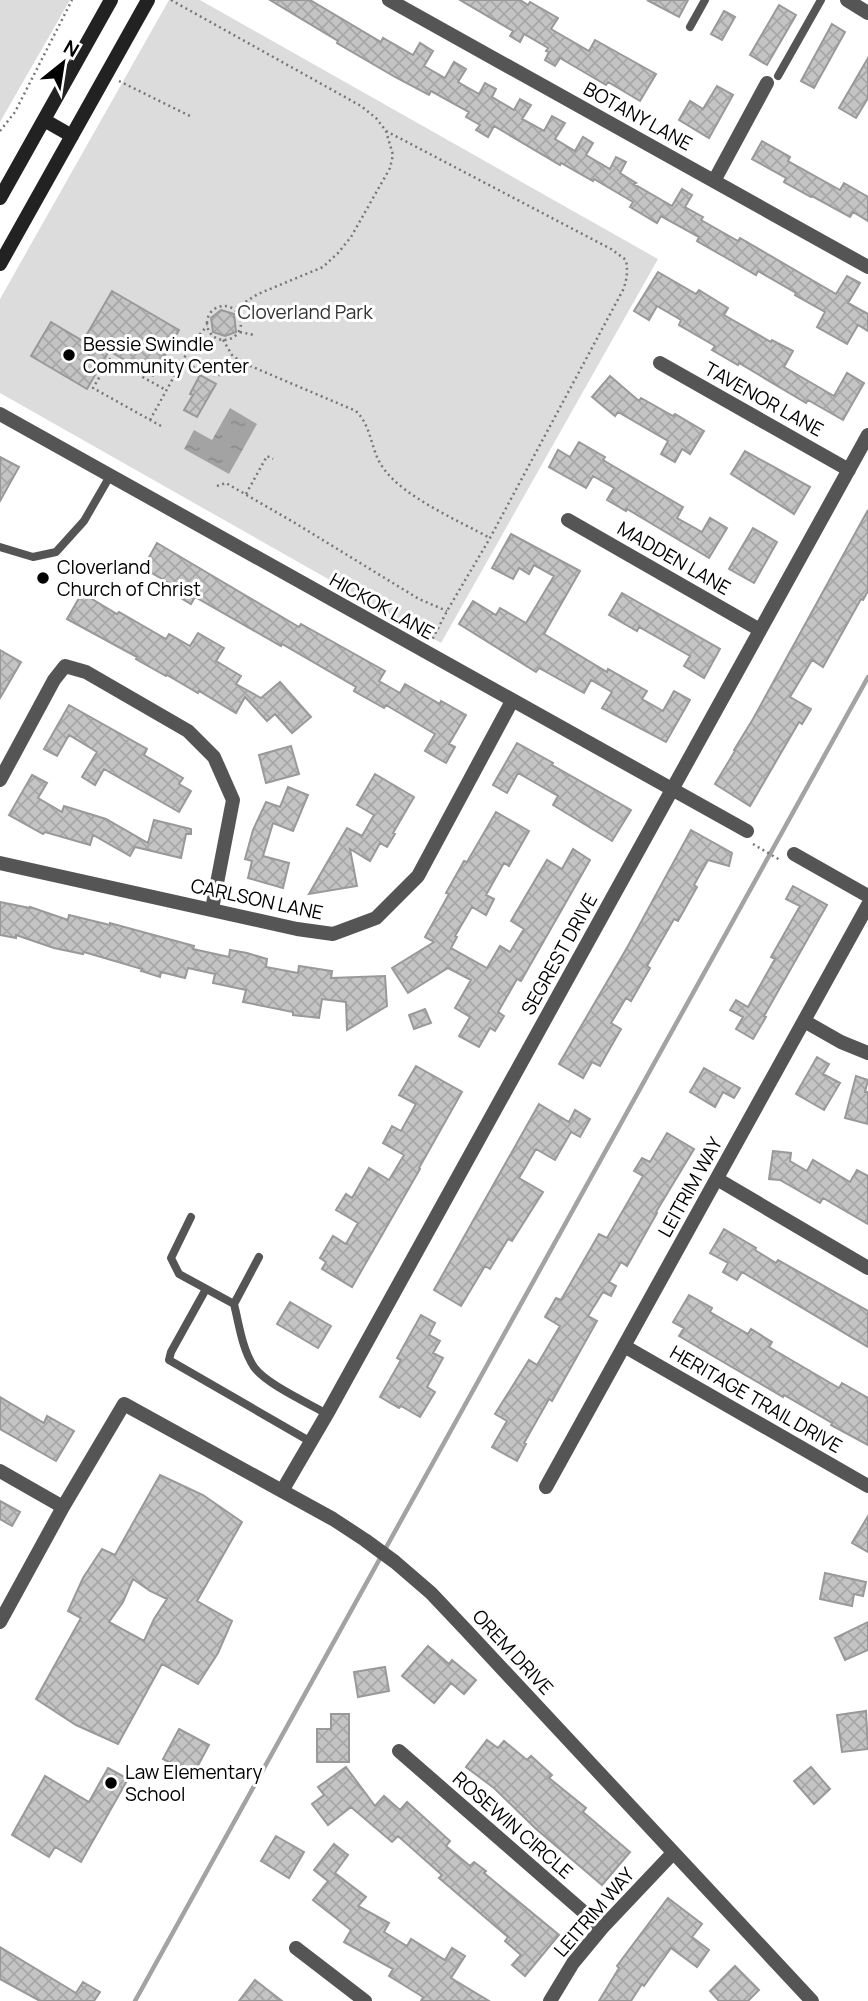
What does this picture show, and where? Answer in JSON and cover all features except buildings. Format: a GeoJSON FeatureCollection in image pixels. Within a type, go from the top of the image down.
{"type":"FeatureCollection","features":[{"type":"Feature","properties":{"kind":"main road"},"geometry":{"type":"LineString","coordinates":[[0,198],[111,0]]}},
{"type":"Feature","properties":{"kind":"main road"},"geometry":{"type":"LineString","coordinates":[[0,264],[148,0]]}},
{"type":"Feature","properties":{"kind":"main road"},"geometry":{"type":"LineString","coordinates":[[44,120],[72,136]]}},
{"type":"Feature","properties":{"kind":"street","name":"BOTANY LANE"},"geometry":{"type":"LineString","coordinates":[[389,0],[868,267]]}},
{"type":"Feature","properties":{"kind":"street"},"geometry":{"type":"LineString","coordinates":[[846,0],[868,13]]}},
{"type":"Feature","properties":{"kind":"street"},"geometry":{"type":"LineString","coordinates":[[714,181],[772,80]]}},
{"type":"Feature","properties":{"kind":"street","name":"TAVENOR LANE"},"geometry":{"type":"LineString","coordinates":[[660,363],[849,470]]}},
{"type":"Feature","properties":{"kind":"street","name":"HICKOK LANE"},"geometry":{"type":"LineString","coordinates":[[0,414],[673,789],[750,838]]}},
{"type":"Feature","properties":{"kind":"street","name":"SEGREST DRIVE"},"geometry":{"type":"LineString","coordinates":[[282,1491],[868,435]]}},
{"type":"Feature","properties":{"kind":"street","name":"MADDEN LANE"},"geometry":{"type":"LineString","coordinates":[[568,520],[760,630]]}},
{"type":"Feature","properties":{"kind":"street"},"geometry":{"type":"LineString","coordinates":[[0,780],[54,680],[65,666],[86,671],[188,731],[214,757],[233,800],[212,909]]}},
{"type":"Feature","properties":{"kind":"street","name":"CARLSON LANE"},"geometry":{"type":"LineString","coordinates":[[0,863],[297,929],[333,934],[376,918],[418,876],[512,701]]}},
{"type":"Feature","properties":{"kind":"street"},"geometry":{"type":"LineString","coordinates":[[794,854],[868,896]]}},
{"type":"Feature","properties":{"kind":"street","name":"LEITRIM WAY"},"geometry":{"type":"LineString","coordinates":[[546,1488],[868,905]]}},
{"type":"Feature","properties":{"kind":"street"},"geometry":{"type":"LineString","coordinates":[[804,1021],[841,1042],[868,1053]]}},
{"type":"Feature","properties":{"kind":"street"},"geometry":{"type":"LineString","coordinates":[[717,1179],[868,1268]]}},
{"type":"Feature","properties":{"kind":"street","name":"HERITAGE TRAIL DRIVE"},"geometry":{"type":"LineString","coordinates":[[624,1346],[868,1486]]}},
{"type":"Feature","properties":{"kind":"street","name":"OREM DRIVE"},"geometry":{"type":"LineString","coordinates":[[63,1507],[124,1404],[333,1519],[365,1540],[396,1562],[431,1593],[806,1999]]}},
{"type":"Feature","properties":{"kind":"street"},"geometry":{"type":"LineString","coordinates":[[0,1471],[63,1507],[0,1622]]}},
{"type":"Feature","properties":{"kind":"street","name":"ROSEWIN CIRCLE"},"geometry":{"type":"LineString","coordinates":[[399,1751],[602,1928]]}},
{"type":"Feature","properties":{"kind":"street","name":"LEITRIM WAY"},"geometry":{"type":"LineString","coordinates":[[550,2001],[573,1963],[602,1928],[673,1853]]}},
{"type":"Feature","properties":{"kind":"street"},"geometry":{"type":"LineString","coordinates":[[296,1948],[365,2001]]}},
{"type":"Feature","properties":{"kind":"lane"},"geometry":{"type":"LineString","coordinates":[[690,27],[705,0]]}},
{"type":"Feature","properties":{"kind":"lane"},"geometry":{"type":"LineString","coordinates":[[772,80],[821,0]]}},
{"type":"Feature","properties":{"kind":"lane"},"geometry":{"type":"LineString","coordinates":[[0,547],[33,557],[56,552],[84,521],[110,476]]}},
{"type":"Feature","properties":{"kind":"lane"},"geometry":{"type":"LineString","coordinates":[[191,1217],[171,1258],[179,1274],[234,1304]]}},
{"type":"Feature","properties":{"kind":"lane"},"geometry":{"type":"LineString","coordinates":[[259,1258],[234,1304],[243,1340],[253,1365],[262,1377],[327,1413]]}},
{"type":"Feature","properties":{"kind":"lane"},"geometry":{"type":"LineString","coordinates":[[206,1289],[169,1360],[311,1442]]}},
{"type":"Feature","properties":{"kind":"path"},"geometry":{"type":"LineString","coordinates":[[0,131],[15,112],[72,0]]}},
{"type":"Feature","properties":{"kind":"path"},"geometry":{"type":"LineString","coordinates":[[171,0],[361,106],[376,118],[386,131],[393,155],[390,168],[351,237],[338,253],[323,267],[258,294],[234,309]]}},
{"type":"Feature","properties":{"kind":"path"},"geometry":{"type":"LineString","coordinates":[[107,75],[190,116]]}},
{"type":"Feature","properties":{"kind":"path"},"geometry":{"type":"LineString","coordinates":[[386,131],[611,249],[626,260],[628,278],[490,538],[426,652]]}},
{"type":"Feature","properties":{"kind":"path"},"geometry":{"type":"LineString","coordinates":[[150,420],[193,342],[207,326],[209,315],[218,307],[229,306],[240,317],[241,327],[232,338],[223,340]]}},
{"type":"Feature","properties":{"kind":"path"},"geometry":{"type":"LineString","coordinates":[[207,326],[241,362],[356,411],[368,427],[378,460],[394,480],[434,507],[490,538]]}},
{"type":"Feature","properties":{"kind":"path"},"geometry":{"type":"LineString","coordinates":[[239,331],[254,335]]}},
{"type":"Feature","properties":{"kind":"path"},"geometry":{"type":"LineString","coordinates":[[161,426],[93,388],[110,359],[166,390]]}},
{"type":"Feature","properties":{"kind":"path"},"geometry":{"type":"LineString","coordinates":[[183,361],[212,376],[229,373],[241,362]]}},
{"type":"Feature","properties":{"kind":"path"},"geometry":{"type":"LineString","coordinates":[[246,494],[267,456],[273,459]]}},
{"type":"Feature","properties":{"kind":"path"},"geometry":{"type":"LineString","coordinates":[[217,486],[226,483],[431,606],[447,611]]}},
{"type":"Feature","properties":{"kind":"path"},"geometry":{"type":"LineString","coordinates":[[750,838],[778,859]]}},
{"type":"Feature","properties":{"kind":"green space"},"geometry":{"type":"Polygon","coordinates":[[[0,0],[70,0],[0,122],[0,0]]]}},
{"type":"Feature","properties":{"kind":"green space","name":"Cloverland Park"},"geometry":{"type":"Polygon","coordinates":[[[169,0],[200,0],[658,259],[441,643],[0,393],[0,299],[169,0]]]}},
{"type":"Feature","properties":{"kind":"water"},"geometry":{"type":"Polygon","coordinates":[[[230,408],[257,424],[229,474],[184,449],[194,430],[212,440],[230,408]]]}},
{"type":"Feature","properties":{"kind":"waterway"},"geometry":{"type":"LineString","coordinates":[[135,2001],[868,677]]}},
{"type":"Feature","properties":{"kind":"place","name":"Bessie Swindle Community Center"},"geometry":{"type":"Point","coordinates":[69,355]}},
{"type":"Feature","properties":{"kind":"place","name":"Cloverland Church of Christ"},"geometry":{"type":"Point","coordinates":[43,578]}},
{"type":"Feature","properties":{"kind":"place","name":"Law Elementary School"},"geometry":{"type":"Point","coordinates":[111,1783]}}]}
